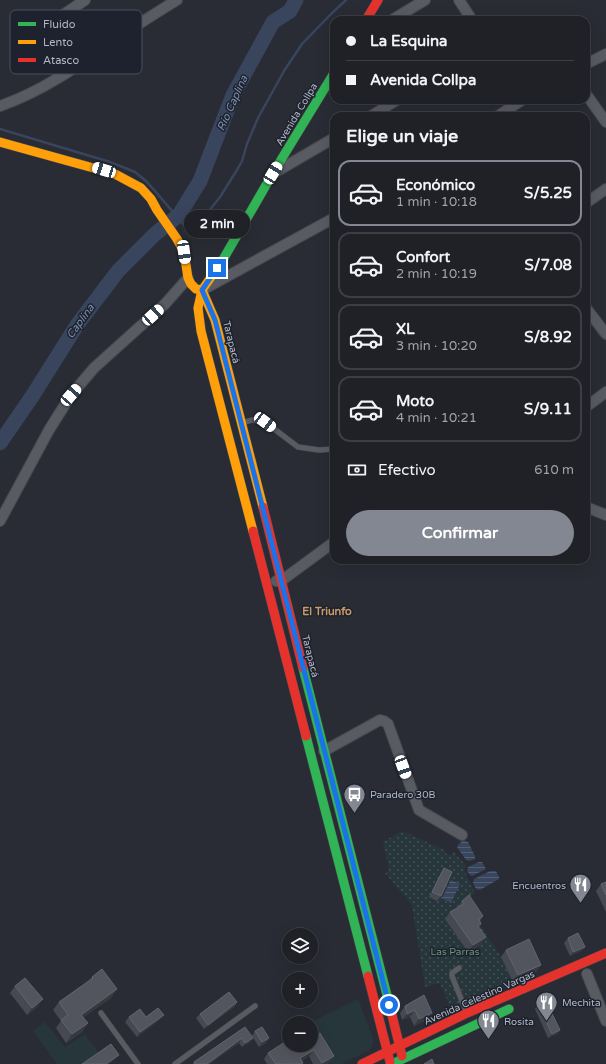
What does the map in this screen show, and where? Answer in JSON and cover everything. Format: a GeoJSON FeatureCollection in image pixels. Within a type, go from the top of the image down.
{"type":"FeatureCollection","features":[{"type":"Feature","properties":{"kind":"main road"},"geometry":{"type":"LineString","coordinates":[[368,16],[378,0]]}},
{"type":"Feature","properties":{"kind":"main road","name":"Avenida Collpa"},"geometry":{"type":"LineString","coordinates":[[202,290],[225,257],[273,173],[330,80]]}},
{"type":"Feature","properties":{"kind":"main road"},"geometry":{"type":"LineString","coordinates":[[0,142],[115,174],[141,188],[151,198],[157,210],[178,239],[184,252],[188,278],[191,284],[196,289],[202,290],[198,308],[201,331],[391,1064],[516,1005]]}},
{"type":"Feature","properties":{"kind":"main road","name":"Tarapacá"},"geometry":{"type":"LineString","coordinates":[[202,290],[215,320],[403,1059]]}},
{"type":"Feature","properties":{"kind":"main road"},"geometry":{"type":"LineString","coordinates":[[226,427],[241,423]]}},
{"type":"Feature","properties":{"kind":"main road"},"geometry":{"type":"LineString","coordinates":[[289,669],[302,665]]}},
{"type":"Feature","properties":{"kind":"main road"},"geometry":{"type":"LineString","coordinates":[[307,740],[320,736]]}},
{"type":"Feature","properties":{"kind":"main road"},"geometry":{"type":"LineString","coordinates":[[331,835],[344,831]]}},
{"type":"Feature","properties":{"kind":"main road","name":"Avenida Celestino Vargas"},"geometry":{"type":"LineString","coordinates":[[362,1064],[467,1013],[606,953]]}},
{"type":"Feature","properties":{"kind":"main road"},"geometry":{"type":"LineString","coordinates":[[587,974],[590,960]]}},
{"type":"Feature","properties":{"kind":"main road"},"geometry":{"type":"LineString","coordinates":[[526,988],[530,998]]}},
{"type":"Feature","properties":{"kind":"main road"},"geometry":{"type":"LineString","coordinates":[[372,993],[385,990]]}},
{"type":"Feature","properties":{"kind":"main road"},"geometry":{"type":"LineString","coordinates":[[467,1013],[473,1025]]}},
{"type":"Feature","properties":{"kind":"street"},"geometry":{"type":"LineString","coordinates":[[70,10],[85,0]]}},
{"type":"Feature","properties":{"kind":"street"},"geometry":{"type":"LineString","coordinates":[[142,22],[177,0]]}},
{"type":"Feature","properties":{"kind":"street"},"geometry":{"type":"LineString","coordinates":[[399,16],[425,0]]}},
{"type":"Feature","properties":{"kind":"street"},"geometry":{"type":"LineString","coordinates":[[459,0],[469,16]]}},
{"type":"Feature","properties":{"kind":"street"},"geometry":{"type":"LineString","coordinates":[[590,62],[606,54]]}},
{"type":"Feature","properties":{"kind":"street"},"geometry":{"type":"LineString","coordinates":[[0,106],[22,98],[64,74]]}},
{"type":"Feature","properties":{"kind":"street"},"geometry":{"type":"LineString","coordinates":[[590,100],[606,122]]}},
{"type":"Feature","properties":{"kind":"street"},"geometry":{"type":"LineString","coordinates":[[384,112],[393,104]]}},
{"type":"Feature","properties":{"kind":"street"},"geometry":{"type":"LineString","coordinates":[[504,112],[516,104]]}},
{"type":"Feature","properties":{"kind":"street"},"geometry":{"type":"LineString","coordinates":[[273,173],[330,140]]}},
{"type":"Feature","properties":{"kind":"street"},"geometry":{"type":"LineString","coordinates":[[590,200],[606,189]]}},
{"type":"Feature","properties":{"kind":"street"},"geometry":{"type":"LineString","coordinates":[[202,290],[330,220]]}},
{"type":"Feature","properties":{"kind":"street"},"geometry":{"type":"LineString","coordinates":[[0,521],[49,430],[71,395],[94,368],[165,304],[188,278]]}},
{"type":"Feature","properties":{"kind":"street"},"geometry":{"type":"LineString","coordinates":[[590,313],[606,334]]}},
{"type":"Feature","properties":{"kind":"street"},"geometry":{"type":"LineString","coordinates":[[590,404],[606,392]]}},
{"type":"Feature","properties":{"kind":"street"},"geometry":{"type":"LineString","coordinates":[[590,509],[606,515]]}},
{"type":"Feature","properties":{"kind":"street"},"geometry":{"type":"LineString","coordinates":[[267,583],[281,580],[330,545]]}},
{"type":"Feature","properties":{"kind":"street"},"geometry":{"type":"LineString","coordinates":[[324,751],[380,720],[384,720],[388,724],[419,810],[462,835]]}},
{"type":"Feature","properties":{"kind":"street"},"geometry":{"type":"LineString","coordinates":[[587,974],[606,1021]]}},
{"type":"Feature","properties":{"kind":"lane"},"geometry":{"type":"LineString","coordinates":[[241,423],[252,420],[265,422],[298,447],[319,450],[330,449]]}},
{"type":"Feature","properties":{"kind":"lane"},"geometry":{"type":"LineString","coordinates":[[459,968],[452,973],[452,976],[467,1013]]}},
{"type":"Feature","properties":{"kind":"lane"},"geometry":{"type":"LineString","coordinates":[[175,1064],[255,1006]]}},
{"type":"Feature","properties":{"kind":"lane"},"geometry":{"type":"LineString","coordinates":[[101,1013],[138,1064]]}},
{"type":"Feature","properties":{"kind":"green space","name":"Las Parras"},"geometry":{"type":"Polygon","coordinates":[[[402,831],[445,850],[445,853],[450,856],[454,852],[466,866],[464,870],[475,893],[465,902],[501,957],[514,983],[452,1012],[440,983],[425,987],[412,905],[385,873],[389,870],[383,842],[402,831]]]}},
{"type":"Feature","properties":{"kind":"green space"},"geometry":{"type":"Polygon","coordinates":[[[358,999],[373,1038],[372,1047],[368,1051],[341,1064],[331,1064],[318,1041],[318,1019],[358,999]]]}},
{"type":"Feature","properties":{"kind":"green space"},"geometry":{"type":"Polygon","coordinates":[[[45,1022],[65,1047],[85,1034],[99,1053],[82,1064],[57,1064],[33,1031],[45,1022]]]}},
{"type":"Feature","properties":{"kind":"water"},"geometry":{"type":"Polygon","coordinates":[[[463,840],[468,842],[475,859],[469,861],[466,860],[457,847],[463,840]]]}},
{"type":"Feature","properties":{"kind":"water"},"geometry":{"type":"Polygon","coordinates":[[[482,862],[486,869],[472,876],[470,875],[467,871],[468,867],[482,862]]]}},
{"type":"Feature","properties":{"kind":"water"},"geometry":{"type":"Polygon","coordinates":[[[490,871],[496,871],[499,879],[480,890],[476,889],[473,883],[474,879],[490,871]]]}},
{"type":"Feature","properties":{"kind":"water"},"geometry":{"type":"Polygon","coordinates":[[[451,880],[460,884],[451,903],[442,898],[451,880]]]}},
{"type":"Feature","properties":{"kind":"building"},"geometry":{"type":"Polygon","coordinates":[[[444,868],[452,872],[441,896],[432,892],[444,868]]]}},
{"type":"Feature","properties":{"kind":"building"},"geometry":{"type":"Polygon","coordinates":[[[606,882],[606,895],[601,884],[606,882]]]}},
{"type":"Feature","properties":{"kind":"building","name":"Las Parras"},"geometry":{"type":"Polygon","coordinates":[[[469,895],[483,916],[479,919],[481,924],[478,926],[486,937],[473,945],[450,912],[464,904],[462,901],[469,895]]]}},
{"type":"Feature","properties":{"kind":"building"},"geometry":{"type":"Polygon","coordinates":[[[578,933],[585,947],[573,952],[568,938],[578,933]]]}},
{"type":"Feature","properties":{"kind":"building"},"geometry":{"type":"Polygon","coordinates":[[[529,939],[541,965],[518,975],[506,950],[529,939]]]}},
{"type":"Feature","properties":{"kind":"building"},"geometry":{"type":"Polygon","coordinates":[[[102,969],[117,989],[81,1015],[88,1023],[72,1034],[61,1020],[68,1015],[59,1002],[93,978],[92,977],[102,969]]]}},
{"type":"Feature","properties":{"kind":"building"},"geometry":{"type":"Polygon","coordinates":[[[25,978],[43,999],[32,1008],[15,986],[25,978]]]}},
{"type":"Feature","properties":{"kind":"building"},"geometry":{"type":"Polygon","coordinates":[[[229,992],[237,1002],[208,1025],[200,1014],[229,992]]]}},
{"type":"Feature","properties":{"kind":"building"},"geometry":{"type":"Polygon","coordinates":[[[424,995],[432,1013],[419,1019],[415,1010],[407,1014],[405,1006],[424,995]]]}},
{"type":"Feature","properties":{"kind":"building"},"geometry":{"type":"Polygon","coordinates":[[[546,1001],[560,1030],[552,1034],[538,1004],[546,1001]]]}},
{"type":"Feature","properties":{"kind":"building"},"geometry":{"type":"Polygon","coordinates":[[[158,1008],[164,1015],[140,1032],[129,1017],[140,1009],[146,1017],[158,1008]]]}},
{"type":"Feature","properties":{"kind":"building"},"geometry":{"type":"Polygon","coordinates":[[[245,1027],[253,1038],[245,1043],[242,1038],[207,1064],[195,1064],[194,1062],[245,1027]]]}},
{"type":"Feature","properties":{"kind":"building"},"geometry":{"type":"Polygon","coordinates":[[[262,1027],[269,1038],[262,1042],[255,1031],[262,1027]]]}},
{"type":"Feature","properties":{"kind":"building"},"geometry":{"type":"Polygon","coordinates":[[[320,1033],[334,1056],[322,1063],[315,1052],[318,1052],[318,1034],[320,1033]]]}},
{"type":"Feature","properties":{"kind":"building"},"geometry":{"type":"Polygon","coordinates":[[[111,1044],[119,1055],[106,1064],[82,1064],[111,1044]]]}},
{"type":"Feature","properties":{"kind":"building"},"geometry":{"type":"Polygon","coordinates":[[[282,1044],[282,1052],[310,1052],[300,1058],[303,1063],[301,1064],[276,1064],[268,1053],[282,1044]]]}},
{"type":"Feature","properties":{"kind":"building"},"geometry":{"type":"Polygon","coordinates":[[[432,1059],[434,1064],[424,1064],[432,1059]]]}},
{"type":"Feature","properties":{"kind":"waterway","name":"Caplina"},"geometry":{"type":"LineString","coordinates":[[0,443],[33,395],[77,325],[118,271],[155,234],[179,215],[200,181],[233,95],[273,22],[290,11],[296,0]]}},
{"type":"Feature","properties":{"kind":"waterway"},"geometry":{"type":"LineString","coordinates":[[0,129],[110,162],[135,172],[146,181],[184,225],[189,229],[192,229],[205,216],[220,197],[237,170],[242,161],[247,144],[258,118],[284,71],[302,44],[346,0]]}},
{"type":"Feature","properties":{"kind":"traffic: fast"},"geometry":{"type":"LineString","coordinates":[[221,263],[273,173],[330,80]]}},
{"type":"Feature","properties":{"kind":"traffic: fast"},"geometry":{"type":"LineString","coordinates":[[303,668],[389,1003]]}},
{"type":"Feature","properties":{"kind":"traffic: fast"},"geometry":{"type":"LineString","coordinates":[[306,736],[368,976]]}},
{"type":"Feature","properties":{"kind":"traffic: fast"},"geometry":{"type":"LineString","coordinates":[[392,1064],[509,1009]]}},
{"type":"Feature","properties":{"kind":"traffic: slow"},"geometry":{"type":"LineString","coordinates":[[0,142],[115,174],[141,188],[151,199],[184,252],[188,278],[191,284],[196,289],[202,290]]}},
{"type":"Feature","properties":{"kind":"traffic: slow"},"geometry":{"type":"LineString","coordinates":[[221,263],[202,290],[198,308],[201,331],[253,531]]}},
{"type":"Feature","properties":{"kind":"traffic: slow"},"geometry":{"type":"LineString","coordinates":[[202,290],[215,320],[263,507]]}},
{"type":"Feature","properties":{"kind":"traffic: jam"},"geometry":{"type":"LineString","coordinates":[[368,16],[378,0]]}},
{"type":"Feature","properties":{"kind":"traffic: jam"},"geometry":{"type":"LineString","coordinates":[[263,507],[303,668]]}},
{"type":"Feature","properties":{"kind":"traffic: jam"},"geometry":{"type":"LineString","coordinates":[[253,531],[306,736]]}},
{"type":"Feature","properties":{"kind":"traffic: jam"},"geometry":{"type":"LineString","coordinates":[[362,1064],[467,1013],[606,953]]}},
{"type":"Feature","properties":{"kind":"traffic: jam"},"geometry":{"type":"LineString","coordinates":[[368,976],[390,1062]]}},
{"type":"Feature","properties":{"kind":"traffic: jam"},"geometry":{"type":"LineString","coordinates":[[389,1003],[402,1056]]}},
{"type":"Feature","properties":{"kind":"place","name":"Paradero 30B"},"geometry":{"type":"Point","coordinates":[354,814]}},
{"type":"Feature","properties":{"kind":"place","name":"Encuentros"},"geometry":{"type":"Point","coordinates":[581,904]}},
{"type":"Feature","properties":{"kind":"place","name":"Mechita"},"geometry":{"type":"Point","coordinates":[546,1022]}},
{"type":"Feature","properties":{"kind":"place","name":"Rosita"},"geometry":{"type":"Point","coordinates":[489,1040]}},
{"type":"Feature","properties":{"kind":"district","name":"El Triunfo"},"geometry":{"type":"Point","coordinates":[327,611]}},
{"type":"Feature","properties":{"kind":"route"},"geometry":{"type":"LineString","coordinates":[[217,268],[202,290],[215,320],[389,1005]]}},
{"type":"Feature","properties":{"kind":"water label","name":"Río Caplina"},"geometry":{"type":"Point","coordinates":[232,103]}}]}
